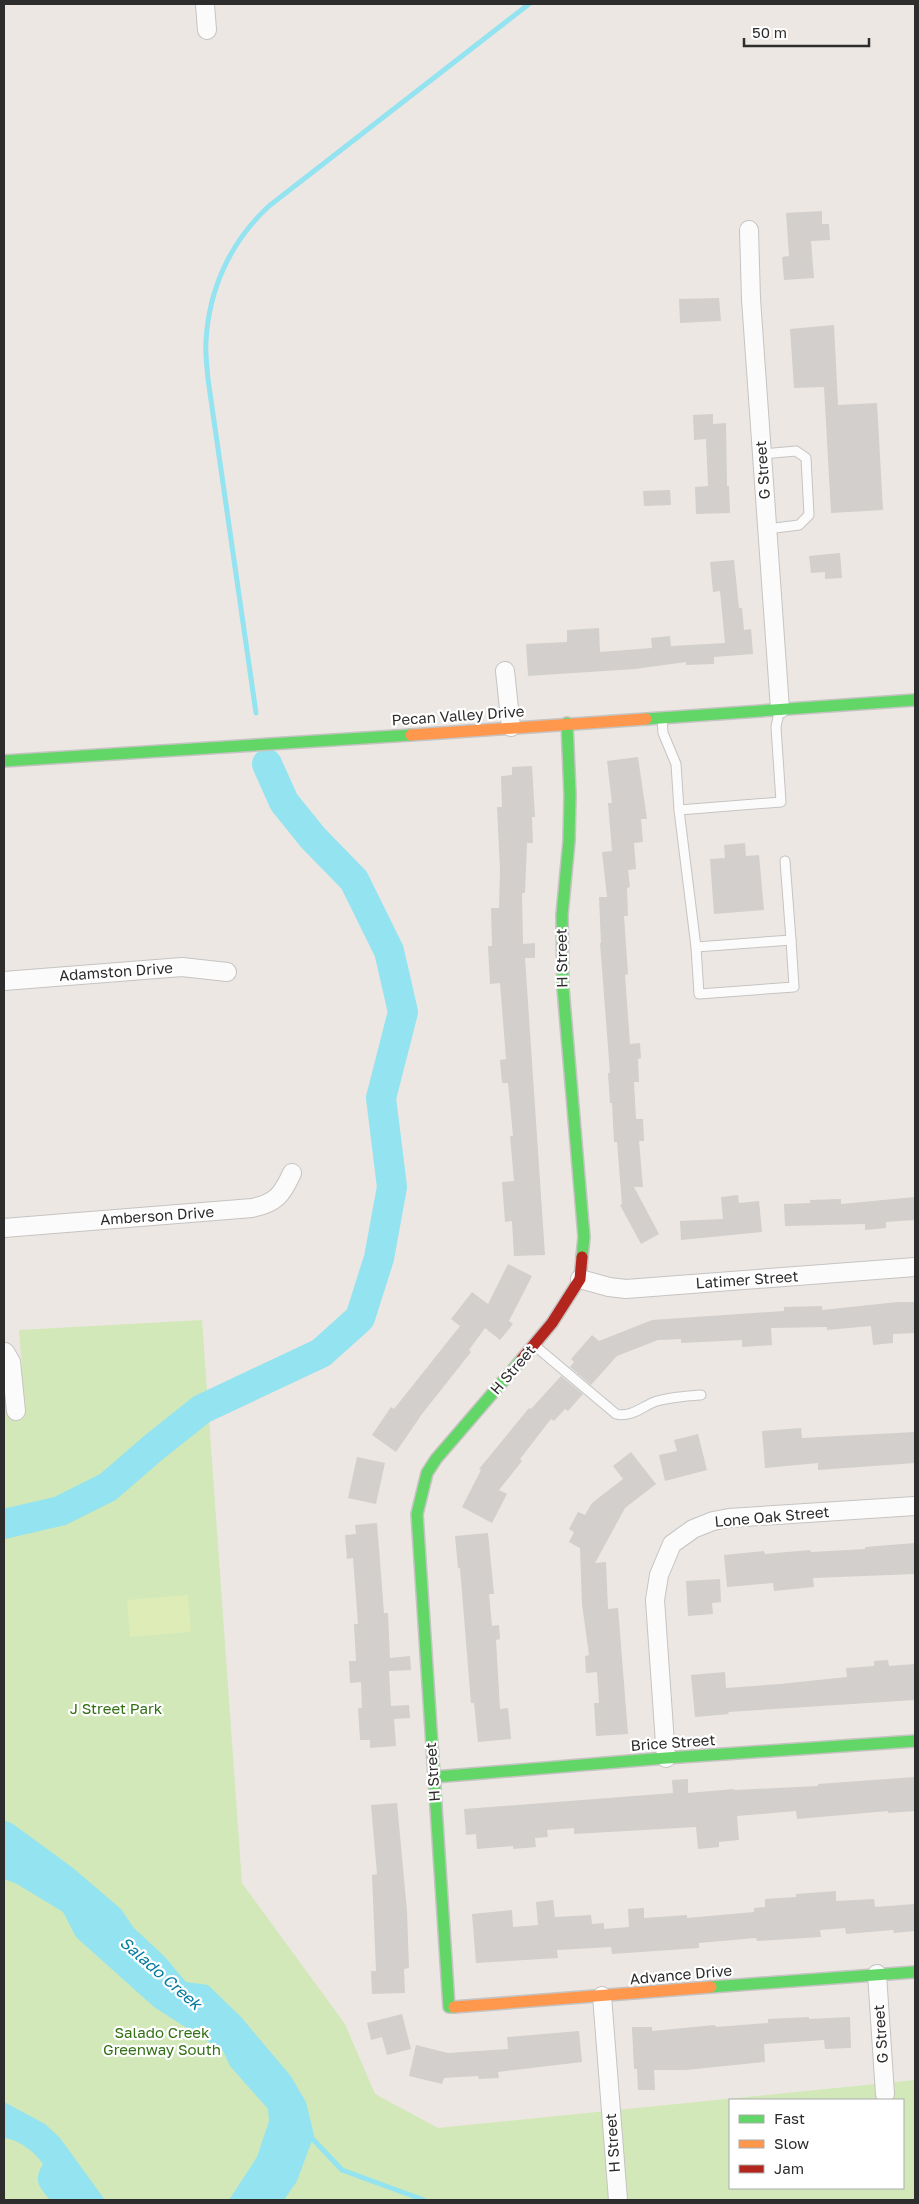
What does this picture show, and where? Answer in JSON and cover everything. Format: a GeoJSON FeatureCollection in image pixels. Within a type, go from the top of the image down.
{"type":"FeatureCollection","features":[{"type":"Feature","properties":{"kind":"street"},"geometry":{"type":"LineString","coordinates":[[205,4],[207,30]]}},
{"type":"Feature","properties":{"kind":"street","name":"G Street"},"geometry":{"type":"LineString","coordinates":[[749,230],[751,299],[780,709]]}},
{"type":"Feature","properties":{"kind":"street"},"geometry":{"type":"LineString","coordinates":[[505,671],[511,727]]}},
{"type":"Feature","properties":{"kind":"street","name":"Pecan Valley Drive"},"geometry":{"type":"LineString","coordinates":[[4,761],[915,700]]}},
{"type":"Feature","properties":{"kind":"street","name":"H Street"},"geometry":{"type":"LineString","coordinates":[[449,2007],[417,1544],[417,1514],[420,1495],[427,1473],[436,1459],[552,1323],[580,1279],[584,1236],[563,988],[562,915],[569,841],[570,795],[567,723]]}},
{"type":"Feature","properties":{"kind":"street","name":"Adamston Drive"},"geometry":{"type":"LineString","coordinates":[[4,981],[182,967],[228,972]]}},
{"type":"Feature","properties":{"kind":"street","name":"Amberson Drive"},"geometry":{"type":"LineString","coordinates":[[4,1228],[252,1208],[270,1204],[284,1190],[292,1173]]}},
{"type":"Feature","properties":{"kind":"street","name":"Latimer Street"},"geometry":{"type":"LineString","coordinates":[[580,1279],[610,1287],[626,1288],[915,1267]]}},
{"type":"Feature","properties":{"kind":"street"},"geometry":{"type":"LineString","coordinates":[[4,1348],[11,1362],[10,1412]]}},
{"type":"Feature","properties":{"kind":"street","name":"Lone Oak Street"},"geometry":{"type":"LineString","coordinates":[[666,1758],[656,1591],[664,1558],[672,1544],[693,1529],[713,1521],[729,1518],[915,1506]]}},
{"type":"Feature","properties":{"kind":"street","name":"Brice Street"},"geometry":{"type":"LineString","coordinates":[[434,1778],[666,1758],[915,1741]]}},
{"type":"Feature","properties":{"kind":"street","name":"Advance Drive"},"geometry":{"type":"LineString","coordinates":[[449,2007],[915,1972]]}},
{"type":"Feature","properties":{"kind":"street","name":"G Street"},"geometry":{"type":"LineString","coordinates":[[876,1974],[885,2094]]}},
{"type":"Feature","properties":{"kind":"street","name":"H Street"},"geometry":{"type":"LineString","coordinates":[[602,1996],[618,2200]]}},
{"type":"Feature","properties":{"kind":"lane"},"geometry":{"type":"LineString","coordinates":[[762,454],[796,451],[806,458],[809,516],[799,525],[767,529]]}},
{"type":"Feature","properties":{"kind":"lane"},"geometry":{"type":"LineString","coordinates":[[679,810],[781,802],[776,728],[780,709]]}},
{"type":"Feature","properties":{"kind":"lane"},"geometry":{"type":"LineString","coordinates":[[662,717],[663,733],[676,764],[679,810],[696,947],[699,994],[794,987],[785,862]]}},
{"type":"Feature","properties":{"kind":"lane"},"geometry":{"type":"LineString","coordinates":[[696,947],[791,940]]}},
{"type":"Feature","properties":{"kind":"lane"},"geometry":{"type":"LineString","coordinates":[[534,1344],[616,1414],[626,1415],[655,1402],[701,1395]]}},
{"type":"Feature","properties":{"kind":"green space"},"geometry":{"type":"Polygon","coordinates":[[[202,1320],[242,1883],[345,2024],[375,2094],[438,2128],[915,2080],[915,2200],[4,2200],[4,1369],[22,1366],[19,1330],[202,1320]]]}},
{"type":"Feature","properties":{"kind":"green space"},"geometry":{"type":"Polygon","coordinates":[[[188,1595],[191,1632],[130,1637],[127,1600],[188,1595]]]}},
{"type":"Feature","properties":{"kind":"water","name":"Salado Creek"},"geometry":{"type":"Polygon","coordinates":[[[4,1820],[13,1824],[73,1868],[121,1909],[133,1927],[165,1957],[186,1982],[208,1985],[241,2017],[290,2075],[306,2102],[314,2135],[297,2181],[284,2200],[229,2200],[257,2157],[269,2121],[268,2109],[230,2066],[223,2051],[154,2007],[76,1937],[63,1912],[17,1884],[4,1879],[4,1820]]]}},
{"type":"Feature","properties":{"kind":"water"},"geometry":{"type":"Polygon","coordinates":[[[4,2102],[45,2124],[60,2138],[105,2200],[50,2200],[43,2191],[38,2179],[43,2164],[26,2147],[4,2138],[4,2102]]]}},
{"type":"Feature","properties":{"kind":"building"},"geometry":{"type":"Polygon","coordinates":[[[822,211],[822,224],[829,224],[830,240],[811,241],[814,278],[784,280],[782,257],[789,256],[786,213],[822,211]]]}},
{"type":"Feature","properties":{"kind":"building"},"geometry":{"type":"Polygon","coordinates":[[[719,298],[721,321],[680,323],[679,299],[719,298]]]}},
{"type":"Feature","properties":{"kind":"building"},"geometry":{"type":"Polygon","coordinates":[[[834,325],[838,405],[877,403],[883,510],[831,513],[824,387],[794,388],[790,329],[834,325]]]}},
{"type":"Feature","properties":{"kind":"building"},"geometry":{"type":"Polygon","coordinates":[[[713,414],[713,424],[726,423],[727,486],[729,486],[730,513],[696,514],[695,487],[708,486],[706,439],[694,440],[693,415],[713,414]]]}},
{"type":"Feature","properties":{"kind":"building"},"geometry":{"type":"Polygon","coordinates":[[[670,490],[671,505],[644,506],[643,491],[670,490]]]}},
{"type":"Feature","properties":{"kind":"building"},"geometry":{"type":"Polygon","coordinates":[[[840,553],[842,578],[825,579],[825,572],[811,573],[809,556],[840,553]]]}},
{"type":"Feature","properties":{"kind":"building"},"geometry":{"type":"Polygon","coordinates":[[[734,560],[739,608],[742,608],[744,630],[751,629],[753,654],[714,657],[714,664],[686,665],[686,662],[635,669],[528,676],[526,644],[567,642],[567,630],[599,628],[600,652],[652,648],[651,638],[670,636],[671,646],[725,643],[720,591],[713,592],[710,562],[734,560]]]}},
{"type":"Feature","properties":{"kind":"building"},"geometry":{"type":"Polygon","coordinates":[[[638,757],[647,819],[641,819],[643,842],[634,843],[636,869],[628,870],[630,887],[627,888],[628,916],[624,916],[628,974],[625,975],[630,1044],[640,1043],[641,1058],[638,1059],[639,1082],[634,1082],[636,1119],[643,1119],[644,1141],[639,1141],[643,1187],[634,1187],[659,1234],[641,1244],[620,1205],[622,1204],[617,1142],[614,1142],[612,1103],[610,1103],[608,1073],[610,1073],[600,943],[599,897],[607,897],[602,852],[612,851],[608,803],[612,803],[607,761],[638,757]]]}},
{"type":"Feature","properties":{"kind":"building"},"geometry":{"type":"Polygon","coordinates":[[[532,766],[535,817],[532,817],[533,843],[527,843],[525,893],[522,893],[523,944],[535,943],[535,958],[525,958],[545,1255],[514,1256],[512,1221],[505,1222],[502,1182],[514,1181],[510,1136],[513,1136],[508,1083],[502,1083],[500,1060],[506,1059],[500,983],[490,984],[488,946],[492,946],[491,908],[499,908],[500,870],[497,807],[502,807],[501,776],[512,775],[512,767],[532,766]]]}},
{"type":"Feature","properties":{"kind":"building"},"geometry":{"type":"Polygon","coordinates":[[[745,843],[746,856],[759,855],[764,910],[714,914],[710,859],[725,858],[724,845],[745,843]]]}},
{"type":"Feature","properties":{"kind":"building"},"geometry":{"type":"Polygon","coordinates":[[[738,1195],[739,1203],[759,1201],[762,1232],[681,1240],[680,1221],[723,1219],[721,1197],[738,1195]]]}},
{"type":"Feature","properties":{"kind":"building"},"geometry":{"type":"Polygon","coordinates":[[[915,1197],[915,1220],[886,1222],[886,1228],[865,1230],[865,1224],[785,1226],[784,1204],[810,1203],[810,1200],[841,1199],[841,1204],[915,1197]]]}},
{"type":"Feature","properties":{"kind":"building"},"geometry":{"type":"Polygon","coordinates":[[[508,1264],[532,1276],[509,1321],[513,1324],[500,1340],[485,1328],[469,1350],[471,1352],[422,1414],[396,1452],[372,1435],[391,1407],[394,1409],[460,1326],[451,1319],[472,1292],[488,1304],[508,1264]]]}},
{"type":"Feature","properties":{"kind":"building"},"geometry":{"type":"Polygon","coordinates":[[[915,1302],[915,1333],[893,1334],[893,1343],[873,1345],[871,1326],[827,1330],[827,1327],[771,1328],[772,1345],[742,1347],[742,1340],[681,1343],[681,1339],[658,1340],[617,1356],[591,1385],[570,1367],[574,1362],[571,1359],[592,1335],[599,1341],[652,1320],[784,1311],[784,1307],[822,1306],[822,1310],[915,1302]]]}},
{"type":"Feature","properties":{"kind":"building"},"geometry":{"type":"Polygon","coordinates":[[[561,1376],[583,1394],[568,1411],[565,1409],[554,1421],[551,1419],[520,1459],[522,1461],[499,1490],[507,1494],[492,1523],[462,1507],[481,1470],[479,1469],[529,1408],[531,1409],[561,1376]]]}},
{"type":"Feature","properties":{"kind":"building"},"geometry":{"type":"Polygon","coordinates":[[[801,1428],[802,1438],[915,1432],[915,1463],[818,1470],[818,1463],[765,1468],[762,1431],[801,1428]]]}},
{"type":"Feature","properties":{"kind":"building"},"geometry":{"type":"Polygon","coordinates":[[[698,1434],[707,1470],[665,1481],[659,1455],[677,1451],[674,1440],[698,1434]]]}},
{"type":"Feature","properties":{"kind":"building"},"geometry":{"type":"Polygon","coordinates":[[[631,1452],[656,1484],[625,1508],[595,1563],[606,1562],[608,1609],[618,1608],[628,1734],[596,1736],[594,1703],[599,1703],[597,1672],[586,1673],[585,1656],[589,1655],[582,1604],[580,1548],[569,1542],[574,1532],[569,1529],[578,1512],[585,1515],[592,1503],[623,1479],[613,1466],[631,1452]]]}},
{"type":"Feature","properties":{"kind":"building"},"geometry":{"type":"Polygon","coordinates":[[[357,1457],[385,1463],[376,1504],[348,1498],[357,1457]]]}},
{"type":"Feature","properties":{"kind":"building"},"geometry":{"type":"Polygon","coordinates":[[[377,1523],[384,1613],[388,1613],[390,1658],[410,1656],[411,1670],[389,1671],[391,1706],[409,1705],[410,1718],[394,1719],[396,1746],[370,1748],[370,1740],[360,1740],[358,1708],[362,1708],[361,1682],[350,1683],[349,1661],[356,1661],[354,1624],[358,1624],[353,1558],[347,1559],[345,1535],[356,1534],[355,1525],[377,1523]]]}},
{"type":"Feature","properties":{"kind":"building"},"geometry":{"type":"Polygon","coordinates":[[[488,1533],[494,1594],[489,1594],[492,1626],[499,1625],[500,1639],[496,1640],[500,1709],[508,1708],[511,1739],[478,1742],[474,1703],[471,1703],[460,1568],[458,1568],[455,1536],[488,1533]]]}},
{"type":"Feature","properties":{"kind":"building"},"geometry":{"type":"Polygon","coordinates":[[[915,1543],[915,1574],[813,1578],[814,1587],[774,1591],[773,1583],[727,1587],[724,1555],[764,1551],[765,1554],[810,1550],[811,1552],[865,1549],[865,1547],[915,1543]]]}},
{"type":"Feature","properties":{"kind":"building"},"geometry":{"type":"Polygon","coordinates":[[[720,1579],[721,1602],[712,1603],[713,1614],[688,1616],[686,1581],[720,1579]]]}},
{"type":"Feature","properties":{"kind":"building"},"geometry":{"type":"Polygon","coordinates":[[[888,1660],[889,1666],[915,1664],[915,1700],[728,1712],[729,1714],[695,1717],[691,1675],[725,1672],[726,1688],[780,1684],[847,1677],[846,1668],[874,1666],[874,1661],[888,1660]]]}},
{"type":"Feature","properties":{"kind":"building"},"geometry":{"type":"Polygon","coordinates":[[[915,1777],[915,1811],[888,1813],[888,1811],[797,1819],[796,1811],[737,1816],[739,1840],[719,1842],[719,1847],[698,1849],[696,1827],[574,1834],[574,1828],[547,1830],[548,1837],[535,1838],[536,1847],[513,1849],[513,1846],[477,1849],[476,1834],[466,1835],[464,1809],[673,1793],[672,1780],[688,1779],[688,1793],[734,1789],[818,1786],[818,1784],[915,1777]]]}},
{"type":"Feature","properties":{"kind":"building"},"geometry":{"type":"Polygon","coordinates":[[[397,1803],[407,1911],[409,1968],[404,1969],[405,1993],[372,1994],[371,1971],[376,1971],[372,1875],[377,1874],[371,1805],[397,1803]]]}},
{"type":"Feature","properties":{"kind":"building"},"geometry":{"type":"Polygon","coordinates":[[[836,1891],[836,1901],[874,1899],[875,1907],[915,1904],[915,1931],[894,1933],[893,1930],[846,1934],[845,1928],[820,1930],[821,1937],[757,1941],[756,1938],[699,1943],[699,1948],[612,1954],[611,1947],[557,1950],[558,1958],[476,1963],[472,1914],[512,1910],[513,1927],[538,1925],[536,1902],[553,1900],[555,1917],[591,1915],[592,1924],[604,1923],[604,1929],[629,1927],[628,1909],[644,1908],[644,1918],[687,1915],[687,1918],[754,1912],[754,1908],[765,1907],[765,1899],[836,1891]]]}},
{"type":"Feature","properties":{"kind":"building"},"geometry":{"type":"Polygon","coordinates":[[[402,2014],[411,2049],[387,2055],[382,2037],[371,2040],[367,2023],[402,2014]]]}},
{"type":"Feature","properties":{"kind":"building"},"geometry":{"type":"Polygon","coordinates":[[[809,2017],[809,2019],[850,2017],[851,2048],[825,2049],[824,2040],[764,2044],[765,2062],[686,2070],[654,2070],[655,2090],[638,2090],[637,2069],[634,2069],[632,2027],[652,2027],[652,2031],[715,2025],[716,2027],[768,2023],[768,2019],[809,2017]]]}},
{"type":"Feature","properties":{"kind":"building"},"geometry":{"type":"Polygon","coordinates":[[[579,2031],[582,2062],[498,2072],[499,2078],[479,2079],[478,2076],[444,2078],[442,2084],[409,2076],[416,2045],[448,2053],[508,2049],[507,2037],[579,2031]]]}},
{"type":"Feature","properties":{"kind":"waterway"},"geometry":{"type":"LineString","coordinates":[[256,713],[208,379],[206,346],[208,321],[217,284],[233,250],[244,234],[269,206],[529,4]]}},
{"type":"Feature","properties":{"kind":"waterway"},"geometry":{"type":"LineString","coordinates":[[4,1524],[60,1511],[108,1487],[202,1409],[321,1353],[360,1318],[379,1258],[392,1187],[381,1098],[403,1012],[389,951],[354,880],[313,838],[284,802],[267,764]]}},
{"type":"Feature","properties":{"kind":"waterway"},"geometry":{"type":"LineString","coordinates":[[308,2134],[342,2170],[424,2200]]}},
{"type":"Feature","properties":{"kind":"traffic: fast"},"geometry":{"type":"LineString","coordinates":[[646,719],[915,700]]}},
{"type":"Feature","properties":{"kind":"traffic: fast"},"geometry":{"type":"LineString","coordinates":[[567,723],[570,795],[569,841],[562,915],[563,988],[584,1237],[582,1257]]}},
{"type":"Feature","properties":{"kind":"traffic: fast"},"geometry":{"type":"LineString","coordinates":[[4,761],[411,735]]}},
{"type":"Feature","properties":{"kind":"traffic: fast"},"geometry":{"type":"LineString","coordinates":[[454,2007],[449,2007],[417,1514],[427,1473],[436,1459],[522,1359]]}},
{"type":"Feature","properties":{"kind":"traffic: fast"},"geometry":{"type":"LineString","coordinates":[[434,1777],[666,1758],[915,1741]]}},
{"type":"Feature","properties":{"kind":"traffic: fast"},"geometry":{"type":"LineString","coordinates":[[711,1987],[915,1972]]}},
{"type":"Feature","properties":{"kind":"traffic: slow"},"geometry":{"type":"LineString","coordinates":[[411,735],[646,719]]}},
{"type":"Feature","properties":{"kind":"traffic: slow"},"geometry":{"type":"LineString","coordinates":[[454,2007],[711,1987]]}},
{"type":"Feature","properties":{"kind":"traffic: jam"},"geometry":{"type":"LineString","coordinates":[[522,1359],[552,1323],[580,1279],[582,1257]]}},
{"type":"Feature","properties":{"kind":"park label","name":"J Street Park"},"geometry":{"type":"Point","coordinates":[116,1709]}},
{"type":"Feature","properties":{"kind":"park label","name":"Salado Creek Greenway South"},"geometry":{"type":"Point","coordinates":[162,2042]}}]}
